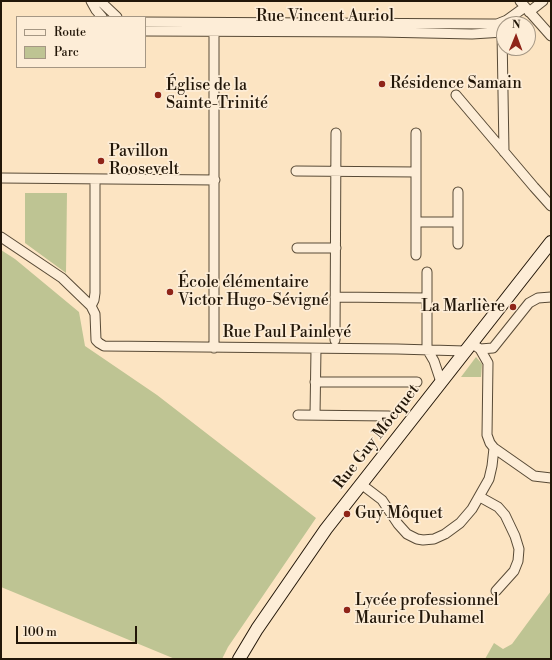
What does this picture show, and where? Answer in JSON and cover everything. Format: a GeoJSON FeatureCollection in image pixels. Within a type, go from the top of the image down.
{"type":"FeatureCollection","features":[{"type":"Feature","properties":{"kind":"street"},"geometry":{"type":"LineString","coordinates":[[91,1],[101,16]]}},
{"type":"Feature","properties":{"kind":"street"},"geometry":{"type":"LineString","coordinates":[[100,1],[116,16]]}},
{"type":"Feature","properties":{"kind":"street","name":"Rue Vincent Auriol"},"geometry":{"type":"LineString","coordinates":[[146,31],[214,28],[497,24],[507,20],[525,7],[543,1]]}},
{"type":"Feature","properties":{"kind":"street","name":"Rue Vincent Auriol"},"geometry":{"type":"LineString","coordinates":[[146,22],[214,28],[472,34],[496,33]]}},
{"type":"Feature","properties":{"kind":"street"},"geometry":{"type":"LineString","coordinates":[[536,25],[551,36]]}},
{"type":"Feature","properties":{"kind":"street"},"geometry":{"type":"LineString","coordinates":[[214,28],[214,348]]}},
{"type":"Feature","properties":{"kind":"street"},"geometry":{"type":"LineString","coordinates":[[503,56],[504,152]]}},
{"type":"Feature","properties":{"kind":"street"},"geometry":{"type":"LineString","coordinates":[[456,95],[551,206]]}},
{"type":"Feature","properties":{"kind":"street"},"geometry":{"type":"LineString","coordinates":[[335,340],[336,132]]}},
{"type":"Feature","properties":{"kind":"street"},"geometry":{"type":"LineString","coordinates":[[416,133],[416,255]]}},
{"type":"Feature","properties":{"kind":"street"},"geometry":{"type":"LineString","coordinates":[[296,171],[416,172]]}},
{"type":"Feature","properties":{"kind":"street"},"geometry":{"type":"LineString","coordinates":[[1,178],[215,180]]}},
{"type":"Feature","properties":{"kind":"street"},"geometry":{"type":"LineString","coordinates":[[1,237],[62,278],[91,306],[95,293],[95,179]]}},
{"type":"Feature","properties":{"kind":"street"},"geometry":{"type":"LineString","coordinates":[[458,192],[458,244]]}},
{"type":"Feature","properties":{"kind":"street"},"geometry":{"type":"LineString","coordinates":[[416,222],[458,222]]}},
{"type":"Feature","properties":{"kind":"street","name":"Rue Guy Môcquet"},"geometry":{"type":"LineString","coordinates":[[239,659],[257,629],[310,552],[441,382],[472,347],[551,242]]}},
{"type":"Feature","properties":{"kind":"street"},"geometry":{"type":"LineString","coordinates":[[297,248],[336,248]]}},
{"type":"Feature","properties":{"kind":"street"},"geometry":{"type":"LineString","coordinates":[[427,272],[427,349],[434,360],[441,382]]}},
{"type":"Feature","properties":{"kind":"street"},"geometry":{"type":"LineString","coordinates":[[472,347],[494,348],[529,303],[538,298],[551,296]]}},
{"type":"Feature","properties":{"kind":"street"},"geometry":{"type":"LineString","coordinates":[[336,297],[427,298]]}},
{"type":"Feature","properties":{"kind":"street","name":"Rue Paul Painlevé"},"geometry":{"type":"LineString","coordinates":[[91,306],[95,314],[96,340],[101,345],[109,347],[316,349],[427,349],[472,347]]}},
{"type":"Feature","properties":{"kind":"street"},"geometry":{"type":"LineString","coordinates":[[472,347],[488,363],[487,435],[490,443],[494,448],[534,476],[551,478]]}},
{"type":"Feature","properties":{"kind":"street"},"geometry":{"type":"LineString","coordinates":[[315,415],[316,349]]}},
{"type":"Feature","properties":{"kind":"street"},"geometry":{"type":"LineString","coordinates":[[315,382],[417,382]]}},
{"type":"Feature","properties":{"kind":"street"},"geometry":{"type":"LineString","coordinates":[[298,415],[389,416]]}},
{"type":"Feature","properties":{"kind":"street"},"geometry":{"type":"LineString","coordinates":[[361,484],[382,500],[398,524],[407,534],[417,540],[438,537],[460,523],[480,497],[491,470],[494,448]]}},
{"type":"Feature","properties":{"kind":"street"},"geometry":{"type":"LineString","coordinates":[[480,497],[501,510],[509,522],[518,544],[519,555],[517,566],[511,576],[496,591]]}},
{"type":"Feature","properties":{"kind":"green space"},"geometry":{"type":"Polygon","coordinates":[[[25,193],[67,193],[66,273],[25,243],[25,193]]]}},
{"type":"Feature","properties":{"kind":"green space"},"geometry":{"type":"Polygon","coordinates":[[[1,250],[15,259],[79,312],[85,346],[157,395],[316,518],[228,647],[222,659],[175,659],[1,587],[1,250]]]}},
{"type":"Feature","properties":{"kind":"green space"},"geometry":{"type":"Polygon","coordinates":[[[476,357],[482,364],[481,377],[461,377],[476,357]]]}},
{"type":"Feature","properties":{"kind":"green space"},"geometry":{"type":"Polygon","coordinates":[[[551,591],[551,659],[485,659],[494,643],[503,649],[512,644],[551,591]]]}},
{"type":"Feature","properties":{"kind":"place","name":"Résidence Samain"},"geometry":{"type":"Point","coordinates":[382,84]}},
{"type":"Feature","properties":{"kind":"place","name":"Église de la Sainte-Trinité"},"geometry":{"type":"Point","coordinates":[158,95]}},
{"type":"Feature","properties":{"kind":"place","name":"Pavillon Roosevelt"},"geometry":{"type":"Point","coordinates":[101,161]}},
{"type":"Feature","properties":{"kind":"place","name":"École élémentaire Victor Hugo-Sévigné"},"geometry":{"type":"Point","coordinates":[170,292]}},
{"type":"Feature","properties":{"kind":"place","name":"La Marlière"},"geometry":{"type":"Point","coordinates":[513,307]}},
{"type":"Feature","properties":{"kind":"place","name":"Guy Môquet"},"geometry":{"type":"Point","coordinates":[347,514]}},
{"type":"Feature","properties":{"kind":"place","name":"Lycée professionnel Maurice Duhamel"},"geometry":{"type":"Point","coordinates":[347,610]}}]}
